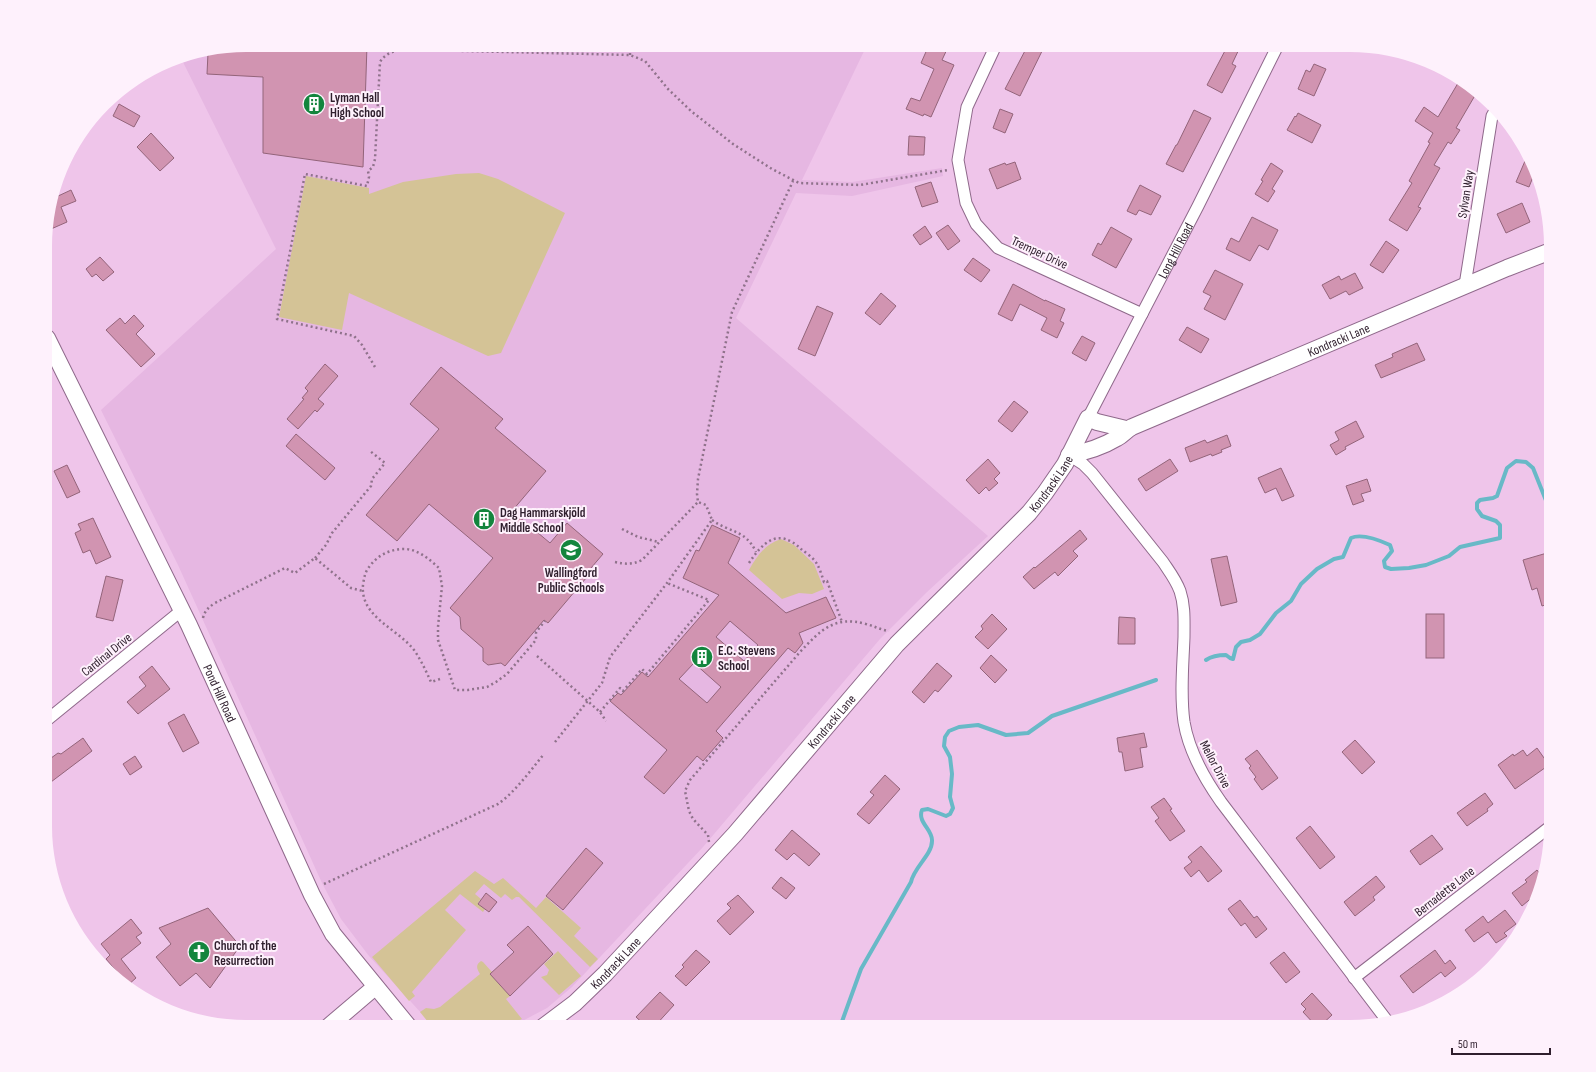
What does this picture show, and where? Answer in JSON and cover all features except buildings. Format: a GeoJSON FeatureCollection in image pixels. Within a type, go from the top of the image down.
{"type":"FeatureCollection","features":[{"type":"Feature","properties":{"kind":"main road","name":"Kondracki Lane"},"geometry":{"type":"LineString","coordinates":[[553,1020],[588,991],[712,860],[897,644],[1029,513],[1056,478],[1069,455],[1095,449],[1118,438],[1126,430],[1465,285],[1544,254]]}},
{"type":"Feature","properties":{"kind":"main road","name":"Pond Hill Road"},"geometry":{"type":"LineString","coordinates":[[52,348],[182,610],[312,895],[333,934],[403,1020]]}},
{"type":"Feature","properties":{"kind":"main road"},"geometry":{"type":"LineString","coordinates":[[1088,418],[1126,430]]}},
{"type":"Feature","properties":{"kind":"main road","name":"Long Hill Road"},"geometry":{"type":"LineString","coordinates":[[1069,455],[1088,418]]}},
{"type":"Feature","properties":{"kind":"main road"},"geometry":{"type":"LineString","coordinates":[[336,1020],[375,987]]}},
{"type":"Feature","properties":{"kind":"street","name":"Tremper Drive"},"geometry":{"type":"LineString","coordinates":[[993,52],[967,107],[958,160],[958,169],[966,203],[976,224],[998,248],[1142,314]]}},
{"type":"Feature","properties":{"kind":"street","name":"Long Hill Road"},"geometry":{"type":"LineString","coordinates":[[1088,418],[1198,206],[1275,52]]}},
{"type":"Feature","properties":{"kind":"street","name":"Sylvan Way"},"geometry":{"type":"LineString","coordinates":[[1465,285],[1493,115]]}},
{"type":"Feature","properties":{"kind":"street","name":"Mellor Drive"},"geometry":{"type":"LineString","coordinates":[[1069,455],[1092,473],[1162,562],[1177,586],[1182,598],[1184,610],[1182,691],[1184,722],[1191,748],[1200,769],[1221,802],[1384,1017]]}},
{"type":"Feature","properties":{"kind":"street","name":"Cardinal Drive"},"geometry":{"type":"LineString","coordinates":[[52,716],[182,610]]}},
{"type":"Feature","properties":{"kind":"street","name":"Bernadette Lane"},"geometry":{"type":"LineString","coordinates":[[1354,978],[1544,831]]}},
{"type":"Feature","properties":{"kind":"path"},"geometry":{"type":"LineString","coordinates":[[375,367],[362,345],[354,336],[277,319],[305,174],[367,186],[369,177],[368,171],[373,167],[375,159],[380,62],[385,55],[392,52]]}},
{"type":"Feature","properties":{"kind":"path"},"geometry":{"type":"LineString","coordinates":[[493,52],[630,56],[645,61],[668,89],[691,111],[733,144],[799,184],[860,184],[958,169]]}},
{"type":"Feature","properties":{"kind":"path"},"geometry":{"type":"LineString","coordinates":[[615,562],[634,564],[642,560],[698,502],[698,479],[732,312],[793,181]]}},
{"type":"Feature","properties":{"kind":"path"},"geometry":{"type":"LineString","coordinates":[[203,618],[209,607],[215,603],[284,568],[294,573],[315,558],[326,546],[332,533],[371,486],[372,479],[386,463],[370,451]]}},
{"type":"Feature","properties":{"kind":"path"},"geometry":{"type":"LineString","coordinates":[[698,502],[706,505],[712,520],[732,529],[749,540],[756,552]]}},
{"type":"Feature","properties":{"kind":"path"},"geometry":{"type":"LineString","coordinates":[[555,742],[602,683],[610,657],[667,583],[712,520]]}},
{"type":"Feature","properties":{"kind":"path"},"geometry":{"type":"LineString","coordinates":[[622,529],[634,535],[659,542]]}},
{"type":"Feature","properties":{"kind":"path"},"geometry":{"type":"LineString","coordinates":[[749,563],[756,552],[765,544],[777,538],[785,538],[794,542],[817,563],[824,582],[827,581],[842,622]]}},
{"type":"Feature","properties":{"kind":"path"},"geometry":{"type":"LineString","coordinates":[[440,679],[431,682],[422,661],[412,648],[375,616],[366,604],[363,591],[366,571],[379,556],[392,550],[407,549],[418,552],[439,568],[442,586],[438,640],[455,690],[468,690],[487,687],[507,674],[536,640],[536,632],[545,621]]}},
{"type":"Feature","properties":{"kind":"path"},"geometry":{"type":"LineString","coordinates":[[315,558],[351,588],[363,591]]}},
{"type":"Feature","properties":{"kind":"path"},"geometry":{"type":"LineString","coordinates":[[600,712],[620,688],[623,690],[642,669],[647,674],[709,600],[667,583]]}},
{"type":"Feature","properties":{"kind":"path"},"geometry":{"type":"LineString","coordinates":[[709,844],[708,835],[693,819],[689,811],[685,791],[690,780],[810,641],[826,627],[842,622],[865,623],[890,632]]}},
{"type":"Feature","properties":{"kind":"path"},"geometry":{"type":"LineString","coordinates":[[537,656],[600,712],[606,721]]}},
{"type":"Feature","properties":{"kind":"path"},"geometry":{"type":"LineString","coordinates":[[324,884],[498,804],[506,798],[544,754]]}},
{"type":"Feature","properties":{"kind":"shaded area","name":"Wallingford Public Schools"},"geometry":{"type":"Polygon","coordinates":[[[233,52],[864,52],[802,180],[852,182],[942,168],[943,176],[852,196],[796,193],[736,318],[988,536],[927,592],[880,639],[703,847],[572,987],[547,1008],[524,1020],[428,1020],[369,956],[341,919],[322,883],[178,565],[101,410],[276,249],[183,62],[233,52]]]}},
{"type":"Feature","properties":{"kind":"shaded area"},"geometry":{"type":"Polygon","coordinates":[[[479,173],[498,179],[565,213],[501,353],[488,356],[349,293],[342,330],[279,317],[306,176],[369,188],[369,194],[403,182],[456,174],[479,173]]]}},
{"type":"Feature","properties":{"kind":"shaded area"},"geometry":{"type":"Polygon","coordinates":[[[781,539],[794,545],[814,564],[824,589],[812,594],[799,593],[782,599],[749,570],[766,547],[781,539]]]}},
{"type":"Feature","properties":{"kind":"shaded area"},"geometry":{"type":"Polygon","coordinates":[[[475,871],[494,884],[503,878],[536,908],[546,897],[581,928],[574,936],[598,959],[590,967],[519,897],[512,900],[505,894],[501,898],[484,884],[475,894],[481,899],[478,903],[485,909],[483,912],[460,894],[445,910],[466,930],[412,992],[415,996],[409,1001],[372,957],[475,871]]]}},
{"type":"Feature","properties":{"kind":"shaded area"},"geometry":{"type":"Polygon","coordinates":[[[558,951],[581,976],[559,995],[541,977],[547,975],[549,970],[544,964],[558,951]]]}},
{"type":"Feature","properties":{"kind":"shaded area"},"geometry":{"type":"Polygon","coordinates":[[[481,961],[483,962],[492,972],[490,974],[510,996],[506,999],[522,1019],[426,1020],[420,1012],[426,1008],[434,1009],[440,1007],[480,974],[477,967],[481,961]]]}},
{"type":"Feature","properties":{"kind":"waterway"},"geometry":{"type":"LineString","coordinates":[[1206,660],[1223,655],[1233,659],[1236,647],[1241,642],[1250,640],[1260,634],[1276,613],[1291,601],[1301,584],[1317,569],[1334,559],[1343,557],[1351,538],[1360,536],[1376,539],[1390,545],[1392,551],[1384,561],[1385,567],[1391,569],[1426,565],[1449,556],[1460,547],[1500,538],[1500,525],[1496,521],[1482,516],[1477,509],[1477,503],[1480,500],[1497,496],[1507,468],[1516,461],[1526,462],[1533,468],[1544,496]]}},
{"type":"Feature","properties":{"kind":"waterway"},"geometry":{"type":"LineString","coordinates":[[843,1020],[861,969],[931,846],[932,837],[923,822],[921,814],[922,810],[928,809],[946,816],[950,814],[953,808],[950,797],[952,774],[950,757],[944,746],[945,737],[949,731],[959,727],[978,725],[1006,735],[1028,733],[1052,716],[1156,680]]}},
{"type":"Feature","properties":{"kind":"place","name":"Lyman Hall High School"},"geometry":{"type":"Point","coordinates":[314,104]}},
{"type":"Feature","properties":{"kind":"place","name":"Dag Hammarskjöld Middle School"},"geometry":{"type":"Point","coordinates":[484,519]}},
{"type":"Feature","properties":{"kind":"place","name":"Wallingford Public Schools"},"geometry":{"type":"Point","coordinates":[571,550]}},
{"type":"Feature","properties":{"kind":"place","name":"E.C. Stevens School"},"geometry":{"type":"Point","coordinates":[702,657]}},
{"type":"Feature","properties":{"kind":"place","name":"Church of the Resurrection"},"geometry":{"type":"Point","coordinates":[199,952]}}]}
